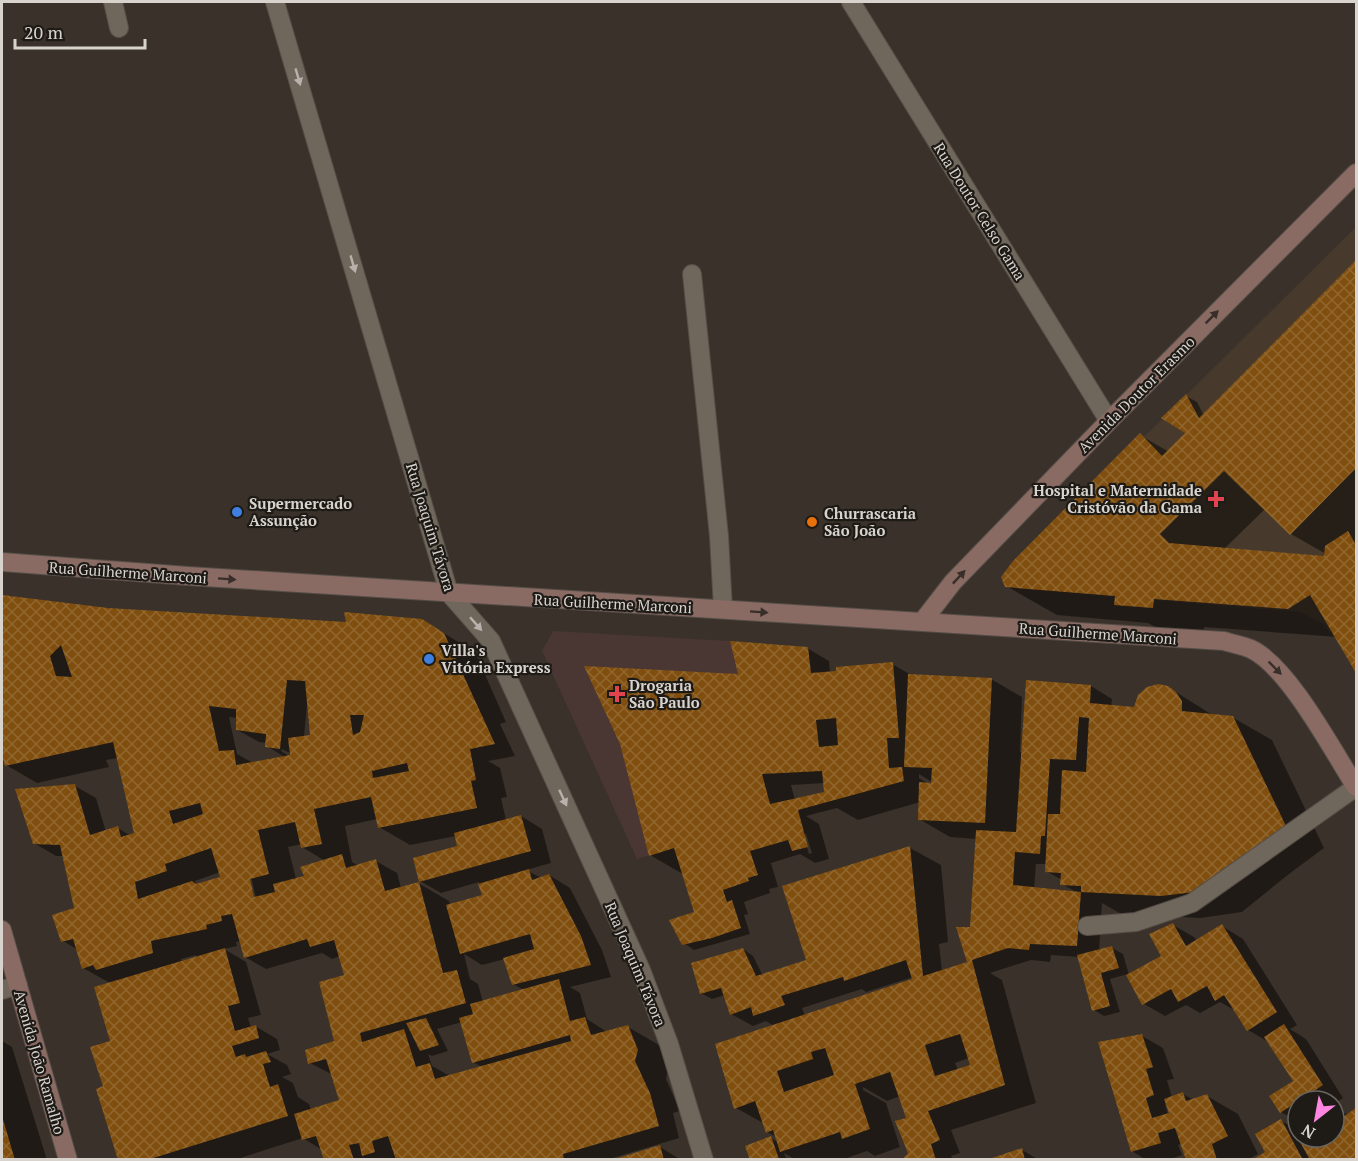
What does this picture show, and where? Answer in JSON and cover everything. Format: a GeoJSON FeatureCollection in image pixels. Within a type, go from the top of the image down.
{"type":"FeatureCollection","features":[{"type":"Feature","properties":{"kind":"main road","name":"Avenida Doutor Erasmo"},"geometry":{"type":"LineString","coordinates":[[922,622],[953,582],[1109,421],[1356,173]]}},
{"type":"Feature","properties":{"kind":"main road","name":"Rua Guilherme Marconi"},"geometry":{"type":"LineString","coordinates":[[2,562],[449,593],[1224,641],[1251,649],[1272,663],[1291,685],[1356,787]]}},
{"type":"Feature","properties":{"kind":"main road","name":"Avenida João Ramalho"},"geometry":{"type":"LineString","coordinates":[[2,930],[10,987],[68,1160]]}},
{"type":"Feature","properties":{"kind":"street"},"geometry":{"type":"LineString","coordinates":[[113,2],[119,28]]}},
{"type":"Feature","properties":{"kind":"street","name":"Rua Joaquim Távora"},"geometry":{"type":"LineString","coordinates":[[275,2],[449,593],[491,641],[641,969],[666,1035],[704,1160]]}},
{"type":"Feature","properties":{"kind":"street"},"geometry":{"type":"LineString","coordinates":[[281,21],[288,2]]}},
{"type":"Feature","properties":{"kind":"street","name":"Rua Doutor Celso Gama"},"geometry":{"type":"LineString","coordinates":[[851,2],[1109,421]]}},
{"type":"Feature","properties":{"kind":"street"},"geometry":{"type":"LineString","coordinates":[[692,274],[723,609]]}},
{"type":"Feature","properties":{"kind":"street"},"geometry":{"type":"LineString","coordinates":[[1087,926],[1136,922],[1192,903],[1356,787]]}},
{"type":"Feature","properties":{"kind":"shaded area","name":"Hospital e Maternidade Cristóvão da Gama"},"geometry":{"type":"Polygon","coordinates":[[[1356,227],[1356,673],[1339,643],[1322,623],[1300,612],[1005,587],[1001,577],[1013,561],[1140,433],[1144,437],[1356,227]]]}},
{"type":"Feature","properties":{"kind":"shaded area"},"geometry":{"type":"Polygon","coordinates":[[[553,631],[730,641],[773,817],[637,859],[542,651],[553,631]]]}},
{"type":"Feature","properties":{"kind":"building","name":"Hospital e Maternidade Cristóvão da Gama"},"geometry":{"type":"Polygon","coordinates":[[[1356,260],[1356,468],[1290,535],[1224,471],[1160,534],[1169,543],[1324,556],[1325,546],[1348,531],[1356,545],[1356,673],[1310,595],[1288,609],[1154,599],[1153,608],[1114,605],[1115,596],[1005,587],[1001,577],[1013,561],[1140,433],[1162,456],[1185,433],[1161,418],[1186,394],[1199,418],[1356,260]]]}},
{"type":"Feature","properties":{"kind":"building"},"geometry":{"type":"Polygon","coordinates":[[[2,595],[108,608],[346,622],[344,612],[422,619],[444,633],[495,744],[470,749],[476,780],[471,781],[477,808],[378,828],[371,797],[314,809],[322,844],[301,848],[295,822],[258,830],[269,874],[250,879],[254,897],[275,892],[273,884],[304,876],[300,867],[342,854],[346,868],[376,859],[385,891],[419,882],[443,973],[457,970],[466,1003],[360,1033],[362,1042],[404,1029],[416,1067],[430,1063],[435,1079],[571,1041],[570,1035],[472,1063],[459,1018],[473,1014],[470,1004],[559,979],[570,1021],[585,1017],[591,1035],[628,1025],[638,1050],[635,1061],[650,1093],[659,1126],[563,1154],[564,1160],[396,1160],[388,1136],[372,1141],[375,1152],[362,1156],[359,1143],[349,1145],[354,1160],[324,1160],[316,1136],[302,1140],[294,1114],[339,1100],[326,1059],[308,1064],[305,1050],[334,1041],[319,982],[344,975],[334,940],[310,947],[307,939],[244,958],[232,914],[221,916],[222,921],[206,925],[207,929],[151,941],[153,953],[96,970],[93,965],[82,969],[73,939],[61,942],[52,915],[74,908],[60,845],[33,844],[15,789],[75,784],[90,835],[118,826],[121,837],[134,833],[113,742],[5,766],[2,755],[2,595]],[[61,645],[50,656],[56,676],[72,677],[61,645]],[[287,680],[280,749],[265,747],[266,734],[236,730],[236,709],[209,706],[219,751],[234,750],[236,765],[290,755],[288,738],[310,735],[305,681],[287,680]],[[350,715],[353,735],[360,732],[364,715],[350,715]],[[407,763],[372,771],[373,778],[409,771],[407,763]],[[200,803],[169,811],[173,824],[203,814],[200,803]],[[211,848],[165,864],[167,871],[135,882],[138,899],[192,881],[196,884],[220,877],[211,848]]]}},
{"type":"Feature","properties":{"kind":"building"},"geometry":{"type":"Polygon","coordinates":[[[730,641],[808,647],[811,673],[836,671],[836,667],[893,662],[899,738],[887,738],[889,768],[902,767],[904,781],[798,810],[808,847],[792,851],[788,840],[750,851],[758,875],[748,878],[749,881],[723,890],[727,902],[732,900],[741,928],[682,945],[669,920],[694,912],[674,848],[649,856],[620,744],[584,666],[738,674],[730,641]],[[836,718],[816,720],[819,747],[838,745],[836,718]],[[822,771],[762,774],[770,804],[824,792],[822,771]]]}},
{"type":"Feature","properties":{"kind":"building"},"geometry":{"type":"Polygon","coordinates":[[[908,674],[992,678],[985,823],[918,820],[919,782],[931,783],[932,768],[904,767],[908,674]]]}},
{"type":"Feature","properties":{"kind":"building"},"geometry":{"type":"Polygon","coordinates":[[[1026,680],[1091,685],[1090,703],[1134,707],[1138,695],[1147,687],[1158,684],[1168,686],[1176,692],[1182,701],[1182,711],[1233,716],[1286,826],[1203,891],[1161,896],[1081,892],[1077,946],[1030,944],[1029,950],[1008,948],[972,960],[1005,1085],[928,1111],[940,1140],[931,1144],[936,1160],[902,1160],[908,1153],[895,1121],[906,1118],[890,1072],[855,1084],[870,1129],[842,1139],[840,1132],[780,1152],[773,1130],[766,1133],[755,1101],[734,1109],[715,1044],[912,979],[906,960],[844,981],[843,977],[781,996],[785,1005],[753,1016],[751,1007],[730,1015],[721,988],[700,994],[691,963],[743,948],[756,976],[806,960],[782,886],[910,846],[923,976],[967,962],[956,927],[970,927],[976,830],[1016,832],[1026,680]],[[1079,717],[1076,760],[1050,759],[1045,836],[1041,836],[1040,854],[1015,852],[1013,885],[1081,892],[1081,886],[1060,885],[1061,873],[1045,872],[1048,814],[1060,814],[1062,770],[1086,772],[1089,718],[1079,717]],[[960,1034],[925,1045],[935,1076],[970,1065],[960,1034]],[[825,1048],[811,1052],[813,1059],[777,1071],[784,1092],[834,1075],[825,1048]]]}},
{"type":"Feature","properties":{"kind":"building"},"geometry":{"type":"Polygon","coordinates":[[[521,815],[531,851],[419,882],[413,858],[457,846],[454,833],[521,815]]]}},
{"type":"Feature","properties":{"kind":"building"},"geometry":{"type":"Polygon","coordinates":[[[529,869],[532,880],[549,874],[581,936],[591,965],[512,985],[503,958],[534,949],[530,934],[460,954],[446,905],[482,895],[478,884],[529,869]]]}},
{"type":"Feature","properties":{"kind":"building"},"geometry":{"type":"Polygon","coordinates":[[[1173,923],[1186,946],[1222,924],[1277,1012],[1247,1031],[1224,995],[1215,1001],[1207,986],[1178,1002],[1171,989],[1142,1005],[1126,975],[1161,956],[1149,934],[1173,923]]]}},
{"type":"Feature","properties":{"kind":"building"},"geometry":{"type":"Polygon","coordinates":[[[1112,946],[1119,968],[1101,973],[1110,1006],[1092,1011],[1077,955],[1112,946]]]}},
{"type":"Feature","properties":{"kind":"building"},"geometry":{"type":"Polygon","coordinates":[[[225,948],[240,1003],[228,1006],[235,1031],[256,1025],[259,1038],[232,1046],[236,1057],[245,1054],[246,1057],[266,1051],[271,1062],[263,1064],[270,1087],[278,1084],[288,1116],[147,1160],[118,1160],[96,1089],[103,1086],[90,1047],[110,1041],[94,987],[225,948]]]}},
{"type":"Feature","properties":{"kind":"building"},"geometry":{"type":"Polygon","coordinates":[[[426,1018],[439,1045],[420,1051],[406,1023],[426,1018]]]}},
{"type":"Feature","properties":{"kind":"building"},"geometry":{"type":"Polygon","coordinates":[[[1284,1024],[1323,1085],[1317,1089],[1286,1089],[1286,1109],[1280,1113],[1269,1096],[1293,1081],[1264,1037],[1284,1024]]]}},
{"type":"Feature","properties":{"kind":"building"},"geometry":{"type":"Polygon","coordinates":[[[1142,1034],[1153,1067],[1146,1069],[1154,1095],[1146,1098],[1152,1118],[1169,1113],[1164,1099],[1183,1092],[1186,1101],[1207,1094],[1228,1136],[1212,1144],[1217,1160],[1186,1160],[1175,1128],[1158,1133],[1161,1143],[1131,1152],[1098,1042],[1142,1034]]]}},
{"type":"Feature","properties":{"kind":"building"},"geometry":{"type":"Polygon","coordinates":[[[1356,1108],[1356,1160],[1310,1160],[1304,1149],[1346,1149],[1346,1115],[1356,1108]]]}},
{"type":"Feature","properties":{"kind":"building"},"geometry":{"type":"Polygon","coordinates":[[[2,1116],[15,1160],[2,1160],[2,1116]]]}},
{"type":"Feature","properties":{"kind":"building"},"geometry":{"type":"Polygon","coordinates":[[[1281,1119],[1286,1128],[1286,1149],[1297,1149],[1303,1160],[1252,1160],[1265,1152],[1255,1134],[1281,1119]]]}},
{"type":"Feature","properties":{"kind":"building"},"geometry":{"type":"Polygon","coordinates":[[[771,1136],[779,1159],[750,1160],[745,1146],[771,1136]]]}},
{"type":"Feature","properties":{"kind":"building"},"geometry":{"type":"Polygon","coordinates":[[[660,1145],[664,1160],[615,1160],[615,1159],[660,1145]]]}},
{"type":"Feature","properties":{"kind":"building"},"geometry":{"type":"Polygon","coordinates":[[[1022,1148],[1025,1160],[989,1160],[989,1159],[1022,1148]]]}},
{"type":"Feature","properties":{"kind":"place","name":"Hospital e Maternidade Cristóvão da Gama"},"geometry":{"type":"Point","coordinates":[1216,499]}},
{"type":"Feature","properties":{"kind":"place","name":"Supermercado Assunção"},"geometry":{"type":"Point","coordinates":[237,512]}},
{"type":"Feature","properties":{"kind":"place","name":"Churrascaria São João"},"geometry":{"type":"Point","coordinates":[812,522]}},
{"type":"Feature","properties":{"kind":"place","name":"Villa's Vitória Express"},"geometry":{"type":"Point","coordinates":[429,659]}},
{"type":"Feature","properties":{"kind":"place","name":"Drogaria São Paulo"},"geometry":{"type":"Point","coordinates":[617,694]}}]}
